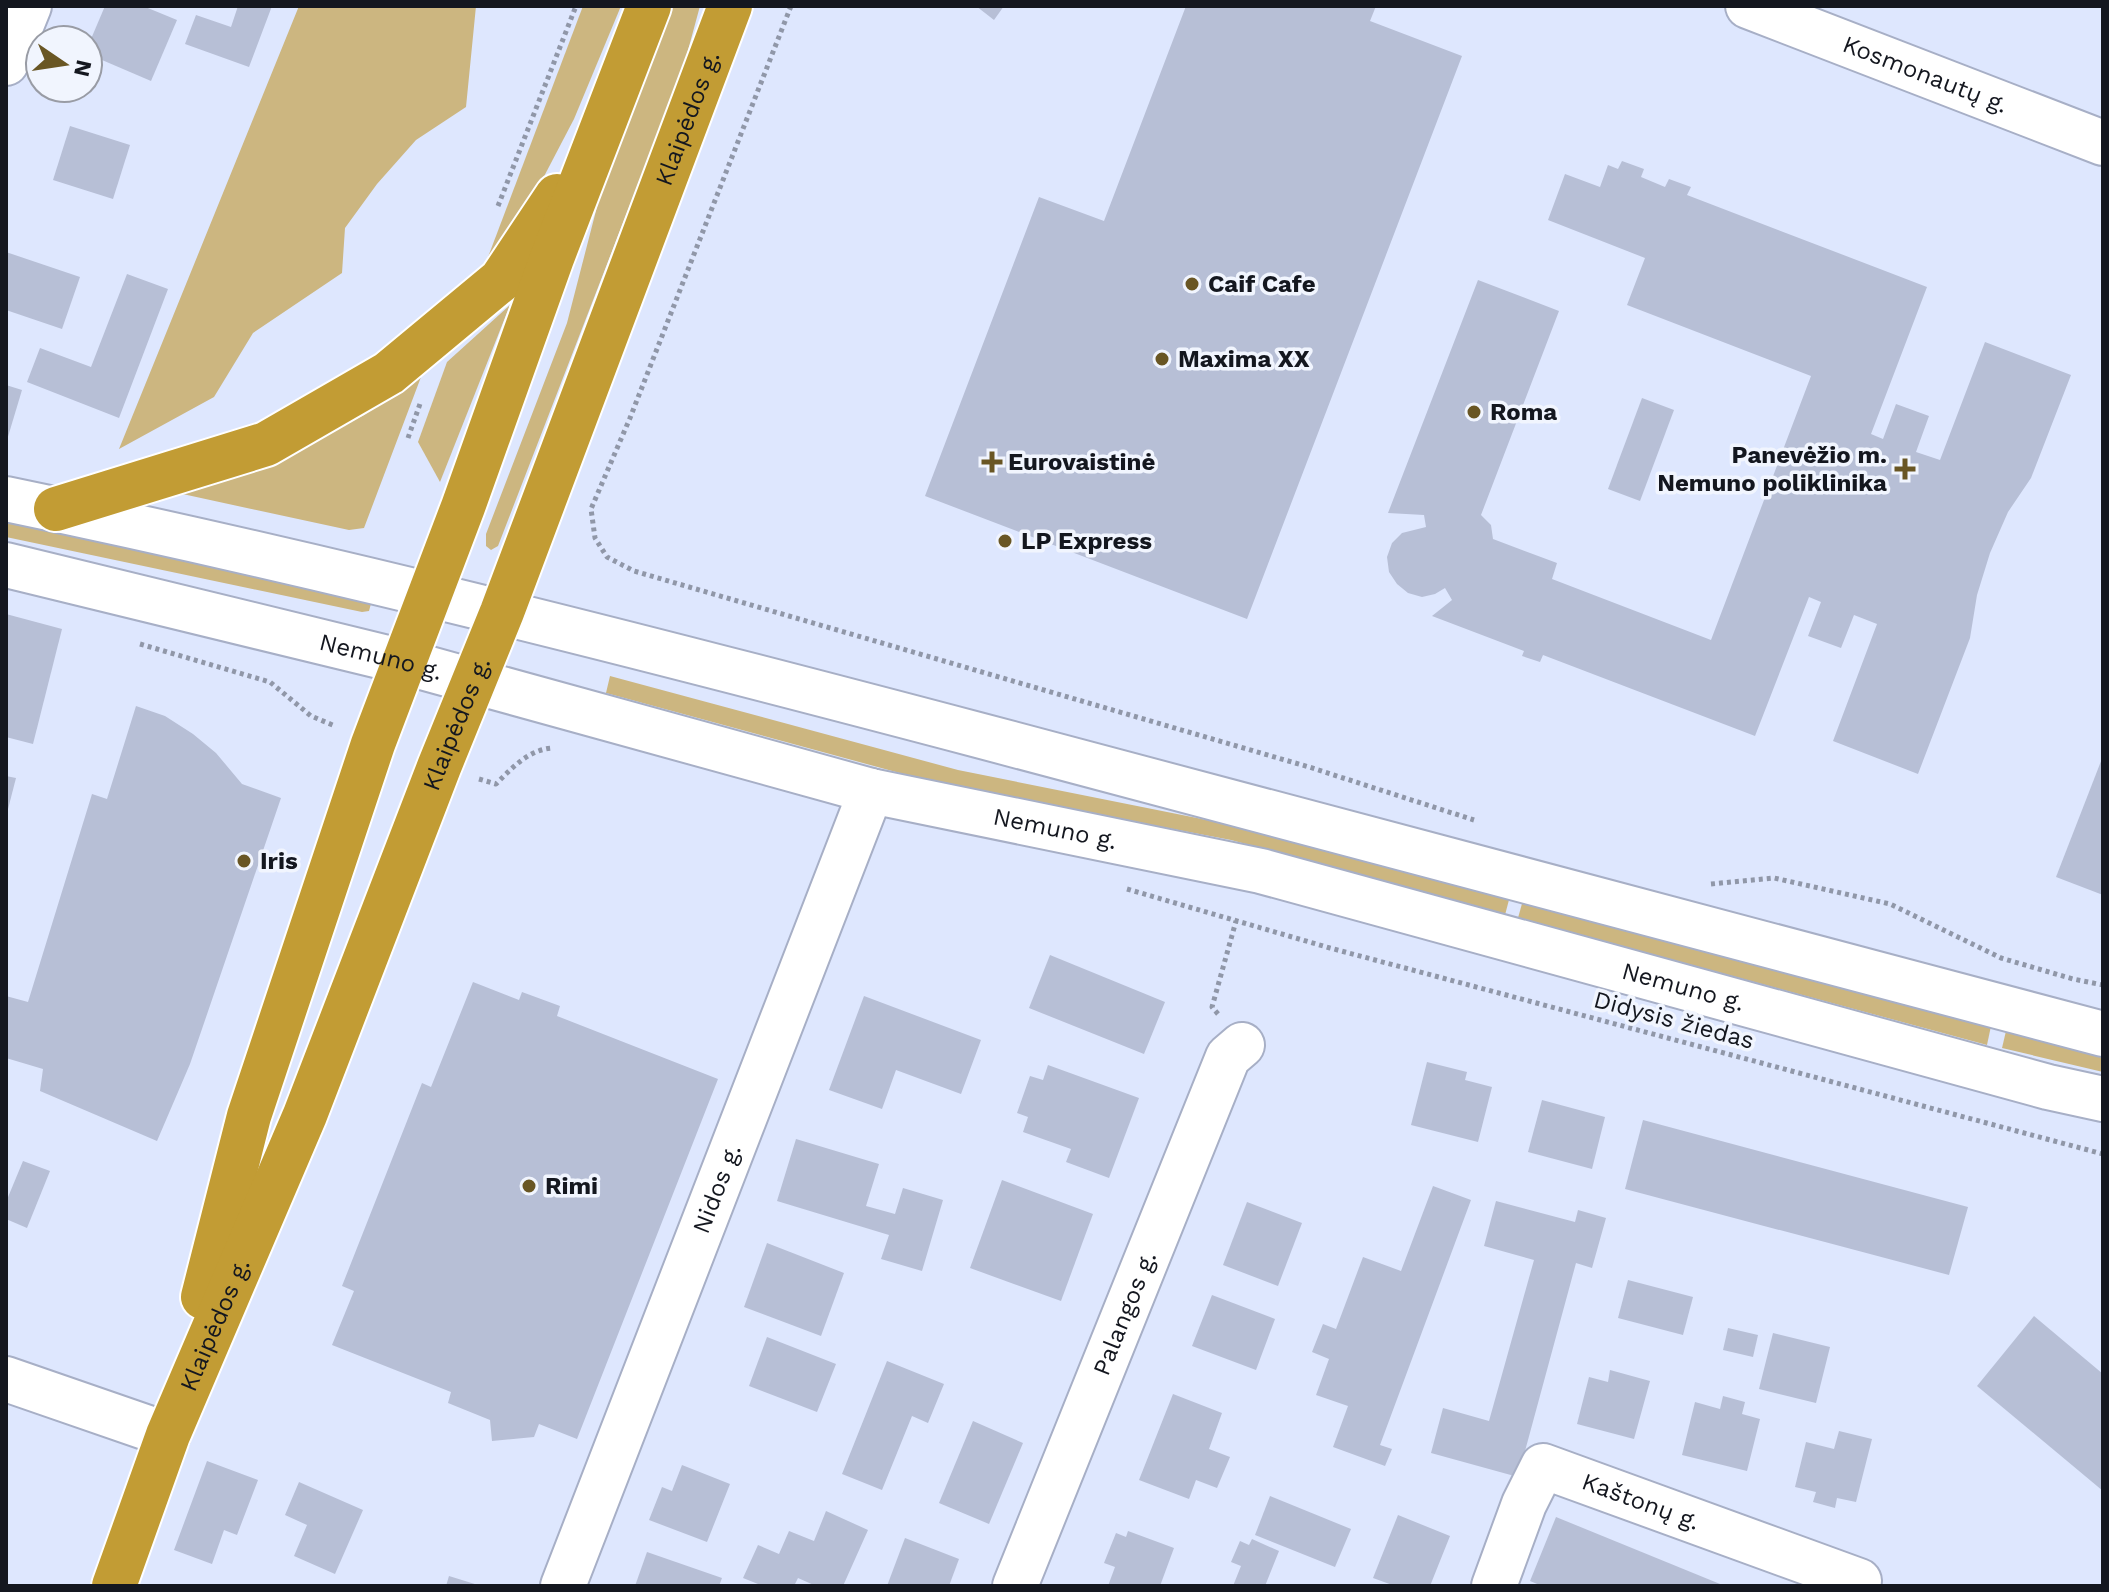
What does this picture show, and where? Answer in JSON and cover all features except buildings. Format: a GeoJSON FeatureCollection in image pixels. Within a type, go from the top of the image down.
{"type":"FeatureCollection","features":[{"type":"Feature","properties":{"kind":"highway","name":"Klaipėdos g."},"geometry":{"type":"LineString","coordinates":[[168,1435],[249,1116],[373,744],[649,6]]}},
{"type":"Feature","properties":{"kind":"highway","name":"Klaipėdos g."},"geometry":{"type":"LineString","coordinates":[[114,1586],[168,1435],[305,1115],[502,612],[730,6]]}},
{"type":"Feature","properties":{"kind":"highway"},"geometry":{"type":"LineString","coordinates":[[56,509],[266,444],[389,373],[501,280],[602,127]]}},
{"type":"Feature","properties":{"kind":"main road"},"geometry":{"type":"LineString","coordinates":[[6,63],[29,6]]}},
{"type":"Feature","properties":{"kind":"main road","name":"Kosmonautų g."},"geometry":{"type":"LineString","coordinates":[[1748,6],[2103,143]]}},
{"type":"Feature","properties":{"kind":"main road"},"geometry":{"type":"LineString","coordinates":[[6,499],[502,612],[1157,781],[2103,1034]]}},
{"type":"Feature","properties":{"kind":"main road","name":"Nemuno g."},"geometry":{"type":"LineString","coordinates":[[6,565],[404,662],[871,791],[1261,871],[2018,1079],[2103,1099]]}},
{"type":"Feature","properties":{"kind":"main road","name":"Nidos g."},"geometry":{"type":"LineString","coordinates":[[563,1586],[871,791]]}},
{"type":"Feature","properties":{"kind":"main road","name":"Palangos g."},"geometry":{"type":"LineString","coordinates":[[1018,1585],[1228,1057],[1242,1045]]}},
{"type":"Feature","properties":{"kind":"main road"},"geometry":{"type":"LineString","coordinates":[[6,1379],[168,1435]]}},
{"type":"Feature","properties":{"kind":"main road","name":"Kaštonų g."},"geometry":{"type":"LineString","coordinates":[[1494,1586],[1524,1504],[1543,1466],[1859,1581]]}},
{"type":"Feature","properties":{"kind":"path"},"geometry":{"type":"LineString","coordinates":[[497,208],[576,6]]}},
{"type":"Feature","properties":{"kind":"path"},"geometry":{"type":"LineString","coordinates":[[791,6],[630,418],[591,509],[595,538],[607,557],[634,571],[1294,762],[1481,822]]}},
{"type":"Feature","properties":{"kind":"path"},"geometry":{"type":"LineString","coordinates":[[138,643],[270,682],[311,716],[373,744]]}},
{"type":"Feature","properties":{"kind":"path"},"geometry":{"type":"LineString","coordinates":[[1697,880],[1711,884],[1774,878],[1890,904],[2001,958],[2103,985]]}},
{"type":"Feature","properties":{"kind":"path","name":"Didysis žiedas"},"geometry":{"type":"LineString","coordinates":[[1242,1045],[1212,1007],[1236,921],[2103,1154]]}},
{"type":"Feature","properties":{"kind":"shaded area"},"geometry":{"type":"Polygon","coordinates":[[[299,6],[476,6],[466,107],[416,140],[377,184],[345,228],[342,273],[253,333],[214,397],[119,449],[299,6]]]}},
{"type":"Feature","properties":{"kind":"shaded area"},"geometry":{"type":"Polygon","coordinates":[[[583,6],[621,6],[574,119],[539,186],[485,265],[583,6]]]}},
{"type":"Feature","properties":{"kind":"shaded area"},"geometry":{"type":"Polygon","coordinates":[[[671,6],[700,6],[684,65],[498,546],[491,550],[486,546],[486,534],[567,323],[606,172],[671,6]]]}},
{"type":"Feature","properties":{"kind":"shaded area"},"geometry":{"type":"Polygon","coordinates":[[[510,305],[440,482],[418,442],[447,362],[510,305]]]}},
{"type":"Feature","properties":{"kind":"shaded area"},"geometry":{"type":"Polygon","coordinates":[[[421,377],[364,528],[349,530],[178,493],[296,451],[364,415],[421,377]]]}},
{"type":"Feature","properties":{"kind":"shaded area"},"geometry":{"type":"Polygon","coordinates":[[[6,519],[372,600],[369,611],[362,612],[6,537],[6,519]]]}},
{"type":"Feature","properties":{"kind":"shaded area"},"geometry":{"type":"Polygon","coordinates":[[[610,676],[958,770],[1237,826],[1510,896],[1505,915],[1231,840],[951,787],[606,693],[610,676]]]}},
{"type":"Feature","properties":{"kind":"shaded area"},"geometry":{"type":"Polygon","coordinates":[[[1523,900],[1991,1026],[1987,1045],[1518,918],[1523,900]]]}},
{"type":"Feature","properties":{"kind":"shaded area"},"geometry":{"type":"Polygon","coordinates":[[[2006,1031],[2103,1055],[2103,1072],[2002,1048],[2006,1031]]]}},
{"type":"Feature","properties":{"kind":"place","name":"Caif Cafe"},"geometry":{"type":"Point","coordinates":[1192,284]}},
{"type":"Feature","properties":{"kind":"place","name":"Maxima XX"},"geometry":{"type":"Point","coordinates":[1162,359]}},
{"type":"Feature","properties":{"kind":"place","name":"Roma"},"geometry":{"type":"Point","coordinates":[1474,412]}},
{"type":"Feature","properties":{"kind":"place","name":"Eurovaistinė"},"geometry":{"type":"Point","coordinates":[992,462]}},
{"type":"Feature","properties":{"kind":"place","name":"Panevėžio m. Nemuno poliklinika"},"geometry":{"type":"Point","coordinates":[1905,469]}},
{"type":"Feature","properties":{"kind":"place","name":"LP Express"},"geometry":{"type":"Point","coordinates":[1005,541]}},
{"type":"Feature","properties":{"kind":"place","name":"Iris"},"geometry":{"type":"Point","coordinates":[244,861]}},
{"type":"Feature","properties":{"kind":"place","name":"Rimi"},"geometry":{"type":"Point","coordinates":[529,1186]}}]}
